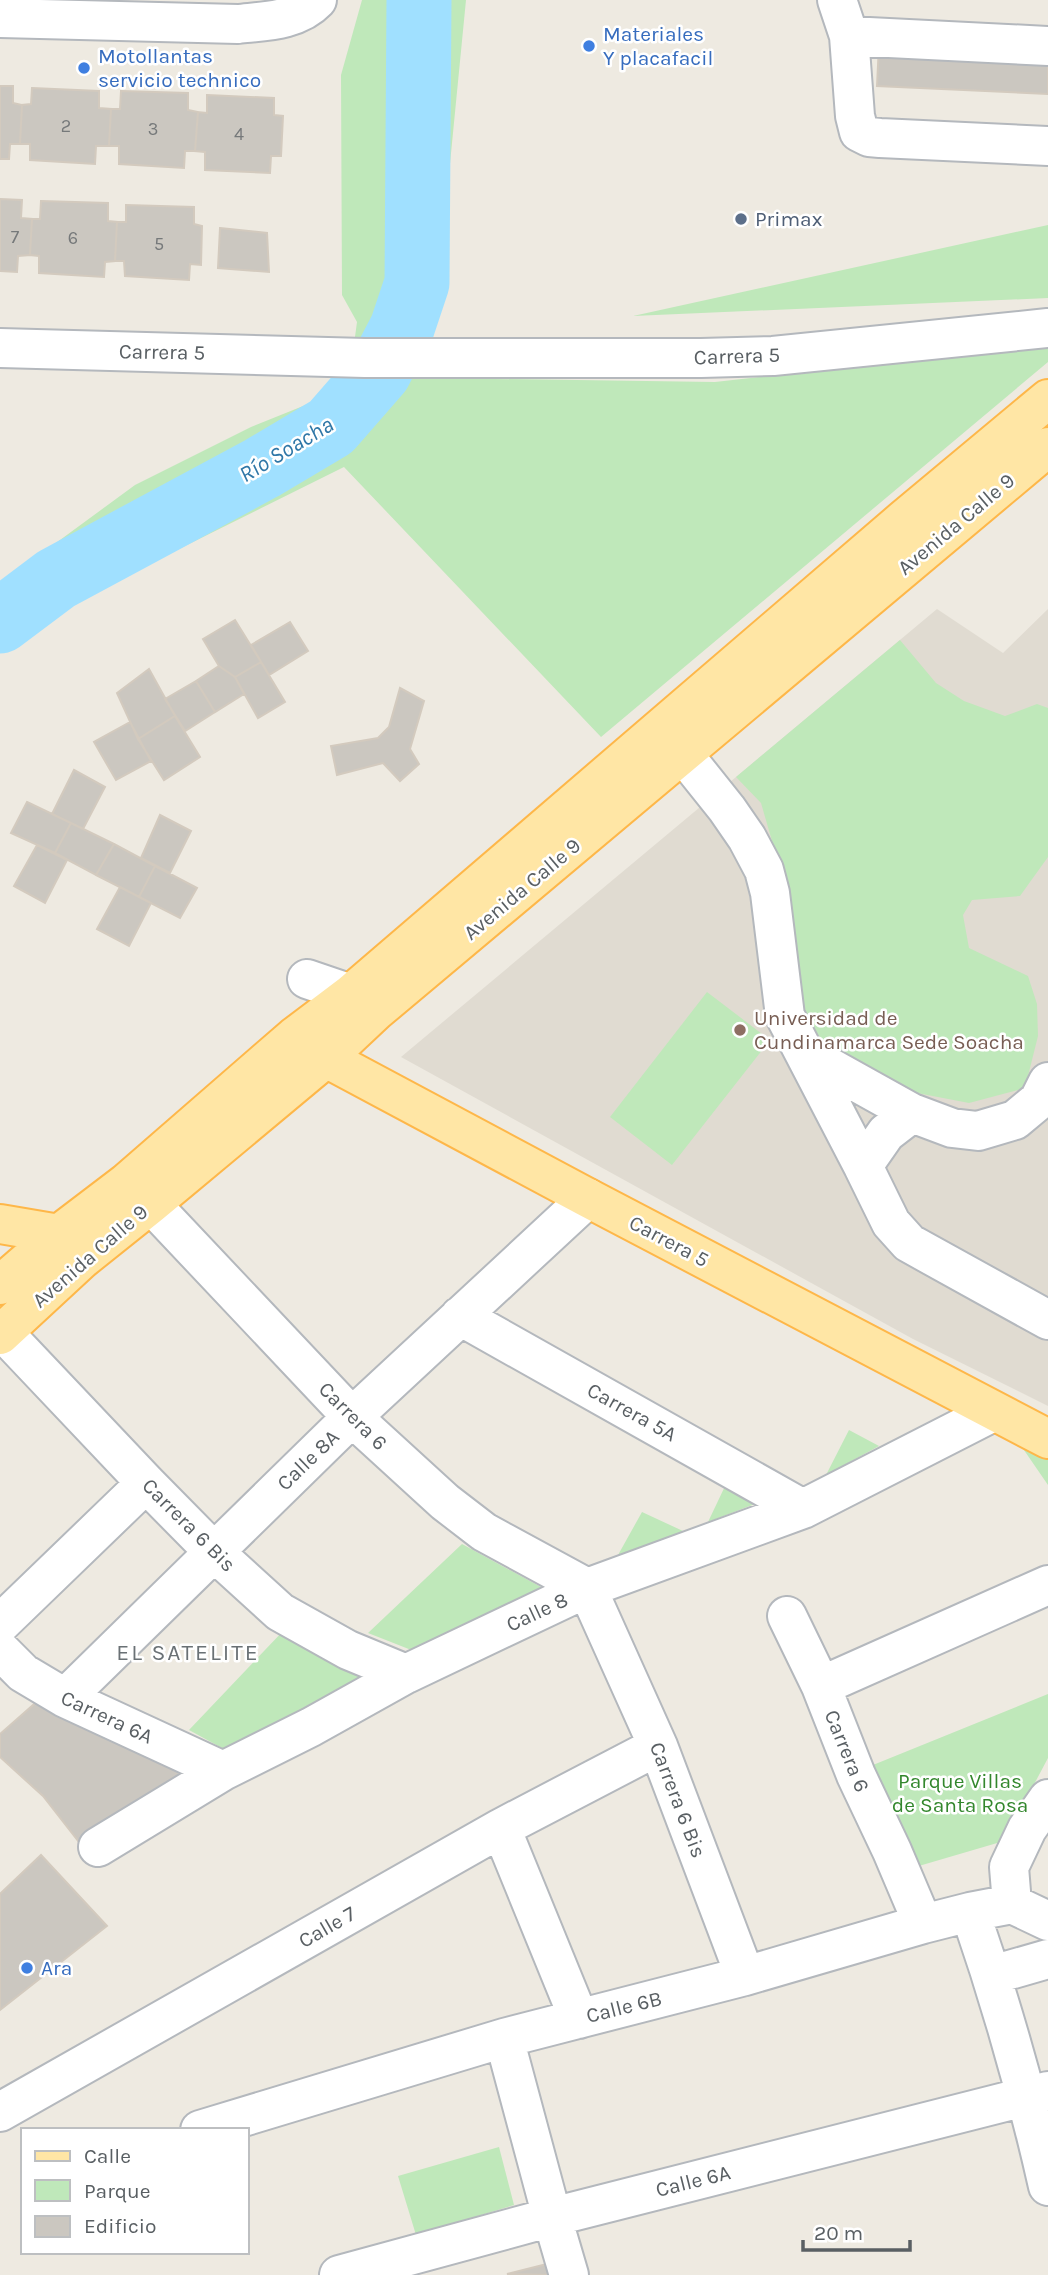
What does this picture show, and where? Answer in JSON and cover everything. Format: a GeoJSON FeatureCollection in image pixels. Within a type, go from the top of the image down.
{"type":"FeatureCollection","features":[{"type":"Feature","properties":{"kind":"main road","name":"Avenida Calle 9"},"geometry":{"type":"LineString","coordinates":[[2,1334],[70,1247],[126,1182],[294,1037],[351,994],[903,520],[1048,399]]}},
{"type":"Feature","properties":{"kind":"main road","name":"Avenida Calle 9"},"geometry":{"type":"LineString","coordinates":[[0,1285],[152,1204],[326,1058],[387,1002],[1048,447]]}},
{"type":"Feature","properties":{"kind":"main road","name":"Carrera 5"},"geometry":{"type":"LineString","coordinates":[[294,1037],[326,1058],[588,1198],[1048,1439]]}},
{"type":"Feature","properties":{"kind":"main road"},"geometry":{"type":"LineString","coordinates":[[0,1224],[70,1247]]}},
{"type":"Feature","properties":{"kind":"street"},"geometry":{"type":"LineString","coordinates":[[837,0],[849,36],[856,124],[859,132],[869,137],[1048,146]]}},
{"type":"Feature","properties":{"kind":"street"},"geometry":{"type":"LineString","coordinates":[[0,18],[238,24],[276,20],[312,5]]}},
{"type":"Feature","properties":{"kind":"street"},"geometry":{"type":"LineString","coordinates":[[849,36],[1048,46]]}},
{"type":"Feature","properties":{"kind":"street","name":"Carrera 5"},"geometry":{"type":"LineString","coordinates":[[0,348],[365,358],[701,358],[773,356],[1048,328]]}},
{"type":"Feature","properties":{"kind":"street"},"geometry":{"type":"LineString","coordinates":[[683,754],[727,809],[764,870],[770,892],[785,1016],[891,1223],[909,1243],[1048,1320]]}},
{"type":"Feature","properties":{"kind":"street"},"geometry":{"type":"LineString","coordinates":[[307,979],[351,994]]}},
{"type":"Feature","properties":{"kind":"street"},"geometry":{"type":"LineString","coordinates":[[806,1054],[912,1113],[952,1128],[978,1130],[1015,1120],[1039,1100],[1048,1082]]}},
{"type":"Feature","properties":{"kind":"street"},"geometry":{"type":"LineString","coordinates":[[863,1166],[886,1133],[912,1113]]}},
{"type":"Feature","properties":{"kind":"street","name":"Calle 8A"},"geometry":{"type":"LineString","coordinates":[[65,1698],[352,1417],[588,1198]]}},
{"type":"Feature","properties":{"kind":"street","name":"Carrera 6"},"geometry":{"type":"LineString","coordinates":[[152,1204],[352,1417],[445,1502],[484,1532],[587,1588]]}},
{"type":"Feature","properties":{"kind":"street","name":"Carrera 5A"},"geometry":{"type":"LineString","coordinates":[[460,1316],[803,1509]]}},
{"type":"Feature","properties":{"kind":"street","name":"Carrera 6 Bis"},"geometry":{"type":"LineString","coordinates":[[2,1334],[213,1551],[280,1612],[348,1650],[406,1674]]}},
{"type":"Feature","properties":{"kind":"street","name":"Calle 8"},"geometry":{"type":"LineString","coordinates":[[97,1847],[223,1771],[312,1727],[406,1674],[587,1588],[803,1509],[993,1412]]}},
{"type":"Feature","properties":{"kind":"street"},"geometry":{"type":"LineString","coordinates":[[0,1624],[146,1483]]}},
{"type":"Feature","properties":{"kind":"street"},"geometry":{"type":"LineString","coordinates":[[821,1686],[1048,1585]]}},
{"type":"Feature","properties":{"kind":"street","name":"Carrera 6 Bis"},"geometry":{"type":"LineString","coordinates":[[587,1588],[658,1746],[745,1976]]}},
{"type":"Feature","properties":{"kind":"street","name":"Carrera 6"},"geometry":{"type":"LineString","coordinates":[[787,1616],[821,1686],[856,1775],[923,1924]]}},
{"type":"Feature","properties":{"kind":"street","name":"Carrera 6A"},"geometry":{"type":"LineString","coordinates":[[0,1650],[23,1673],[65,1698],[223,1771]]}},
{"type":"Feature","properties":{"kind":"street","name":"Calle 7"},"geometry":{"type":"LineString","coordinates":[[10,2118],[501,1828],[658,1746]]}},
{"type":"Feature","properties":{"kind":"street"},"geometry":{"type":"LineString","coordinates":[[1048,1799],[1027,1829],[1009,1867],[1012,1904],[1048,1921]]}},
{"type":"Feature","properties":{"kind":"street"},"geometry":{"type":"LineString","coordinates":[[501,1828],[579,2019]]}},
{"type":"Feature","properties":{"kind":"street","name":"Calle 6B"},"geometry":{"type":"LineString","coordinates":[[207,2128],[504,2038],[745,1976],[923,1924],[1012,1904]]}},
{"type":"Feature","properties":{"kind":"street"},"geometry":{"type":"LineString","coordinates":[[970,1912],[1038,2093],[1048,2186]]}},
{"type":"Feature","properties":{"kind":"street"},"geometry":{"type":"LineString","coordinates":[[992,1975],[1048,1959]]}},
{"type":"Feature","properties":{"kind":"street"},"geometry":{"type":"LineString","coordinates":[[504,2038],[569,2275]]}},
{"type":"Feature","properties":{"kind":"street","name":"Calle 6A"},"geometry":{"type":"LineString","coordinates":[[339,2275],[552,2217],[1038,2093]]}},
{"type":"Feature","properties":{"kind":"shaded area","name":"Universidad de Cundinamarca Sede Soacha"},"geometry":{"type":"Polygon","coordinates":[[[937,609],[1003,653],[1048,609],[1048,1406],[913,1339],[401,1057],[937,609]]]}},
{"type":"Feature","properties":{"kind":"green space"},"geometry":{"type":"Polygon","coordinates":[[[362,0],[466,0],[429,378],[715,382],[1048,344],[1048,362],[601,737],[344,467],[62,607],[0,651],[0,584],[135,485],[251,427],[318,400],[352,359],[357,322],[342,295],[341,75],[362,0]]]}},
{"type":"Feature","properties":{"kind":"green space"},"geometry":{"type":"Polygon","coordinates":[[[1048,225],[1048,298],[633,316],[1048,225]]]}},
{"type":"Feature","properties":{"kind":"green space"},"geometry":{"type":"Polygon","coordinates":[[[900,640],[936,683],[964,701],[1005,716],[1037,704],[1048,708],[1048,857],[1020,896],[972,900],[963,915],[969,948],[1028,976],[1037,1004],[1038,1036],[1025,1088],[969,1103],[891,1088],[844,1068],[813,1029],[789,1014],[779,865],[761,803],[736,777],[900,640]]]}},
{"type":"Feature","properties":{"kind":"green space"},"geometry":{"type":"Polygon","coordinates":[[[707,992],[770,1040],[672,1165],[610,1117],[707,992]]]}},
{"type":"Feature","properties":{"kind":"green space"},"geometry":{"type":"Polygon","coordinates":[[[849,1430],[879,1446],[826,1475],[849,1430]]]}},
{"type":"Feature","properties":{"kind":"green space"},"geometry":{"type":"Polygon","coordinates":[[[1015,1437],[1048,1452],[1048,1485],[1015,1437]]]}},
{"type":"Feature","properties":{"kind":"green space"},"geometry":{"type":"Polygon","coordinates":[[[727,1482],[760,1502],[708,1522],[727,1482]]]}},
{"type":"Feature","properties":{"kind":"green space"},"geometry":{"type":"Polygon","coordinates":[[[642,1512],[683,1531],[613,1564],[642,1512]]]}},
{"type":"Feature","properties":{"kind":"green space"},"geometry":{"type":"Polygon","coordinates":[[[462,1544],[552,1593],[424,1655],[368,1633],[462,1544]]]}},
{"type":"Feature","properties":{"kind":"green space"},"geometry":{"type":"Polygon","coordinates":[[[285,1629],[371,1684],[231,1753],[189,1730],[285,1629]]]}},
{"type":"Feature","properties":{"kind":"green space","name":"Parque Villas de Santa Rosa"},"geometry":{"type":"Polygon","coordinates":[[[1048,1694],[1048,1758],[1004,1841],[912,1868],[868,1767],[1048,1694]]]}},
{"type":"Feature","properties":{"kind":"green space"},"geometry":{"type":"Polygon","coordinates":[[[499,2147],[514,2205],[416,2235],[398,2176],[499,2147]]]}},
{"type":"Feature","properties":{"kind":"building"},"geometry":{"type":"Polygon","coordinates":[[[879,45],[1048,54],[1048,94],[877,86],[879,45]]]}},
{"type":"Feature","properties":{"kind":"building"},"geometry":{"type":"Polygon","coordinates":[[[0,86],[13,86],[13,103],[22,105],[20,144],[10,144],[9,159],[0,159],[0,86]]]}},
{"type":"Feature","properties":{"kind":"building"},"geometry":{"type":"Polygon","coordinates":[[[32,88],[99,91],[99,108],[111,109],[109,146],[96,146],[95,164],[30,160],[30,144],[20,144],[22,105],[31,104],[32,88]]]}},
{"type":"Feature","properties":{"kind":"building"},"geometry":{"type":"Polygon","coordinates":[[[121,91],[188,93],[188,110],[198,112],[195,151],[185,151],[184,168],[119,164],[119,146],[109,146],[111,109],[120,109],[121,91]]]}},
{"type":"Feature","properties":{"kind":"building"},"geometry":{"type":"Polygon","coordinates":[[[207,95],[274,98],[274,115],[283,116],[281,156],[271,156],[270,173],[205,170],[205,152],[195,151],[198,112],[207,113],[207,95]]]}},
{"type":"Feature","properties":{"kind":"building"},"geometry":{"type":"Polygon","coordinates":[[[0,199],[22,200],[21,218],[32,219],[30,255],[18,256],[17,272],[0,271],[0,199]]]}},
{"type":"Feature","properties":{"kind":"building"},"geometry":{"type":"Polygon","coordinates":[[[41,201],[108,203],[108,221],[117,222],[115,261],[105,262],[104,277],[39,273],[39,256],[30,255],[32,219],[40,219],[41,201]]]}},
{"type":"Feature","properties":{"kind":"building"},"geometry":{"type":"Polygon","coordinates":[[[126,205],[194,207],[194,224],[202,226],[201,265],[190,264],[189,280],[125,276],[124,261],[115,261],[117,222],[126,222],[126,205]]]}},
{"type":"Feature","properties":{"kind":"building"},"geometry":{"type":"Polygon","coordinates":[[[220,228],[267,233],[269,272],[218,268],[220,228]]]}},
{"type":"Feature","properties":{"kind":"building"},"geometry":{"type":"Polygon","coordinates":[[[235,620],[261,662],[235,677],[219,666],[203,639],[235,620]]]}},
{"type":"Feature","properties":{"kind":"building"},"geometry":{"type":"Polygon","coordinates":[[[290,622],[308,651],[269,675],[251,645],[290,622]]]}},
{"type":"Feature","properties":{"kind":"building"},"geometry":{"type":"Polygon","coordinates":[[[261,662],[285,702],[258,718],[235,677],[261,662]]]}},
{"type":"Feature","properties":{"kind":"building"},"geometry":{"type":"Polygon","coordinates":[[[219,666],[235,677],[244,694],[215,712],[196,681],[219,666]]]}},
{"type":"Feature","properties":{"kind":"building"},"geometry":{"type":"Polygon","coordinates":[[[149,669],[175,716],[138,739],[117,693],[149,669]]]}},
{"type":"Feature","properties":{"kind":"building"},"geometry":{"type":"Polygon","coordinates":[[[196,681],[215,712],[185,731],[165,699],[196,681]]]}},
{"type":"Feature","properties":{"kind":"building"},"geometry":{"type":"Polygon","coordinates":[[[400,688],[424,701],[410,749],[419,764],[400,781],[383,763],[337,775],[331,746],[378,738],[389,727],[400,688]]]}},
{"type":"Feature","properties":{"kind":"building"},"geometry":{"type":"Polygon","coordinates":[[[175,716],[200,757],[164,780],[138,739],[175,716]]]}},
{"type":"Feature","properties":{"kind":"building"},"geometry":{"type":"Polygon","coordinates":[[[130,722],[151,761],[116,780],[94,742],[130,722]]]}},
{"type":"Feature","properties":{"kind":"building"},"geometry":{"type":"Polygon","coordinates":[[[74,770],[105,787],[83,829],[52,814],[74,770]]]}},
{"type":"Feature","properties":{"kind":"building"},"geometry":{"type":"Polygon","coordinates":[[[27,802],[71,823],[55,853],[11,833],[27,802]]]}},
{"type":"Feature","properties":{"kind":"building"},"geometry":{"type":"Polygon","coordinates":[[[160,815],[191,831],[170,873],[141,858],[160,815]]]}},
{"type":"Feature","properties":{"kind":"building"},"geometry":{"type":"Polygon","coordinates":[[[71,823],[114,844],[96,875],[55,853],[71,823]]]}},
{"type":"Feature","properties":{"kind":"building"},"geometry":{"type":"Polygon","coordinates":[[[114,844],[155,866],[139,897],[96,875],[114,844]]]}},
{"type":"Feature","properties":{"kind":"building"},"geometry":{"type":"Polygon","coordinates":[[[37,845],[67,860],[45,903],[14,886],[37,845]]]}},
{"type":"Feature","properties":{"kind":"building"},"geometry":{"type":"Polygon","coordinates":[[[155,866],[197,888],[180,918],[139,897],[155,866]]]}},
{"type":"Feature","properties":{"kind":"building"},"geometry":{"type":"Polygon","coordinates":[[[120,887],[151,903],[129,946],[97,929],[120,887]]]}},
{"type":"Feature","properties":{"kind":"building"},"geometry":{"type":"Polygon","coordinates":[[[41,1698],[189,1775],[82,1846],[43,1796],[0,1757],[0,1734],[41,1698]]]}},
{"type":"Feature","properties":{"kind":"building","name":"Ara"},"geometry":{"type":"Polygon","coordinates":[[[41,1855],[107,1926],[0,2010],[0,1894],[41,1855]]]}},
{"type":"Feature","properties":{"kind":"building"},"geometry":{"type":"Polygon","coordinates":[[[547,2264],[551,2275],[507,2274],[547,2264]]]}},
{"type":"Feature","properties":{"kind":"waterway","name":"Río Soacha"},"geometry":{"type":"LineString","coordinates":[[0,621],[56,579],[262,468],[331,427],[379,372],[402,328],[417,283],[419,0]]}},
{"type":"Feature","properties":{"kind":"place","name":"Materiales Y placafacil"},"geometry":{"type":"Point","coordinates":[589,46]}},
{"type":"Feature","properties":{"kind":"place","name":"Motollantas servicio technico"},"geometry":{"type":"Point","coordinates":[84,68]}},
{"type":"Feature","properties":{"kind":"place","name":"Primax"},"geometry":{"type":"Point","coordinates":[741,219]}},
{"type":"Feature","properties":{"kind":"place","name":"Universidad de Cundinamarca Sede Soacha"},"geometry":{"type":"Point","coordinates":[740,1030]}},
{"type":"Feature","properties":{"kind":"place","name":"Ara"},"geometry":{"type":"Point","coordinates":[27,1968]}},
{"type":"Feature","properties":{"kind":"district","name":"EL SATELITE"},"geometry":{"type":"Point","coordinates":[188,1652]}}]}
